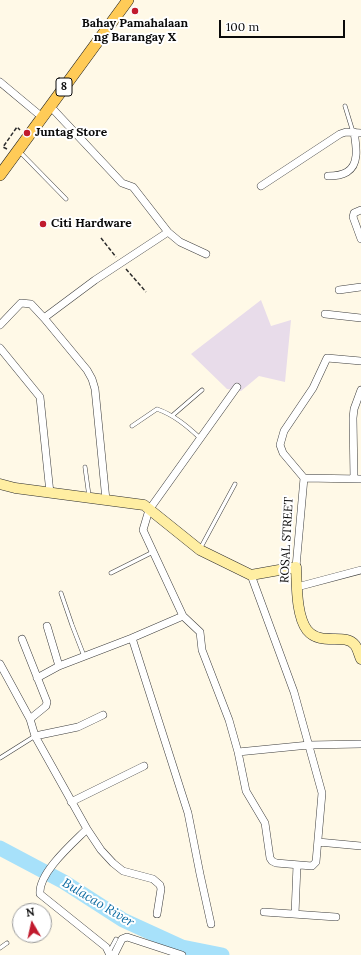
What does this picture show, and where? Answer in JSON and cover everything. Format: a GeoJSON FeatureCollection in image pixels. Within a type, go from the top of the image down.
{"type":"FeatureCollection","features":[{"type":"Feature","properties":{"kind":"main road","name":"8"},"geometry":{"type":"LineString","coordinates":[[0,175],[128,0]]}},
{"type":"Feature","properties":{"kind":"street"},"geometry":{"type":"LineString","coordinates":[[0,82],[42,117]]}},
{"type":"Feature","properties":{"kind":"street"},"geometry":{"type":"LineString","coordinates":[[50,106],[122,183],[133,187],[168,232],[180,242],[206,254]]}},
{"type":"Feature","properties":{"kind":"street"},"geometry":{"type":"LineString","coordinates":[[261,186],[340,134],[357,133],[357,152],[355,161],[350,169],[346,172],[328,176]]}},
{"type":"Feature","properties":{"kind":"street"},"geometry":{"type":"LineString","coordinates":[[361,210],[354,213],[361,239]]}},
{"type":"Feature","properties":{"kind":"street"},"geometry":{"type":"LineString","coordinates":[[44,318],[95,280],[168,232]]}},
{"type":"Feature","properties":{"kind":"street"},"geometry":{"type":"LineString","coordinates":[[339,290],[361,287]]}},
{"type":"Feature","properties":{"kind":"street"},"geometry":{"type":"LineString","coordinates":[[0,325],[21,303],[31,304],[87,370],[95,389],[106,500]]}},
{"type":"Feature","properties":{"kind":"street"},"geometry":{"type":"LineString","coordinates":[[325,314],[361,318]]}},
{"type":"Feature","properties":{"kind":"street"},"geometry":{"type":"LineString","coordinates":[[0,348],[40,397],[50,493]]}},
{"type":"Feature","properties":{"kind":"street"},"geometry":{"type":"LineString","coordinates":[[361,361],[327,358],[313,388],[284,431],[280,445],[284,453],[304,478],[358,479],[353,418],[354,408],[361,390]]}},
{"type":"Feature","properties":{"kind":"street"},"geometry":{"type":"LineString","coordinates":[[236,388],[149,510],[143,530],[183,616],[200,632],[202,650],[229,720],[238,752],[246,791],[264,822],[270,858],[276,863],[309,867],[316,862],[322,793],[294,692],[251,575]]}},
{"type":"Feature","properties":{"kind":"street","name":"ROSAL STREET"},"geometry":{"type":"LineString","coordinates":[[304,478],[296,567],[301,618],[307,630],[314,636],[324,640],[351,641],[356,646],[361,659]]}},
{"type":"Feature","properties":{"kind":"street"},"geometry":{"type":"LineString","coordinates":[[0,484],[50,493],[144,505],[200,550],[251,575],[296,567]]}},
{"type":"Feature","properties":{"kind":"street"},"geometry":{"type":"LineString","coordinates":[[297,588],[361,570]]}},
{"type":"Feature","properties":{"kind":"street"},"geometry":{"type":"LineString","coordinates":[[37,678],[59,666],[132,638],[183,616]]}},
{"type":"Feature","properties":{"kind":"street"},"geometry":{"type":"LineString","coordinates":[[47,626],[59,666]]}},
{"type":"Feature","properties":{"kind":"street"},"geometry":{"type":"LineString","coordinates":[[132,638],[188,813],[211,924]]}},
{"type":"Feature","properties":{"kind":"street"},"geometry":{"type":"LineString","coordinates":[[22,639],[46,704],[30,719]]}},
{"type":"Feature","properties":{"kind":"street"},"geometry":{"type":"LineString","coordinates":[[0,664],[30,719],[35,736],[87,830],[101,850],[123,871],[154,879],[160,885],[161,889],[157,914]]}},
{"type":"Feature","properties":{"kind":"street"},"geometry":{"type":"LineString","coordinates":[[35,736],[78,726],[103,715]]}},
{"type":"Feature","properties":{"kind":"street"},"geometry":{"type":"LineString","coordinates":[[238,752],[309,745],[361,744]]}},
{"type":"Feature","properties":{"kind":"street"},"geometry":{"type":"LineString","coordinates":[[71,802],[144,766]]}},
{"type":"Feature","properties":{"kind":"street"},"geometry":{"type":"LineString","coordinates":[[87,830],[57,858],[42,882],[40,894],[106,948],[111,954],[122,939],[127,937],[182,955]]}},
{"type":"Feature","properties":{"kind":"street"},"geometry":{"type":"LineString","coordinates":[[318,842],[361,846]]}},
{"type":"Feature","properties":{"kind":"street"},"geometry":{"type":"LineString","coordinates":[[295,914],[297,865]]}},
{"type":"Feature","properties":{"kind":"street"},"geometry":{"type":"LineString","coordinates":[[264,912],[336,917]]}},
{"type":"Feature","properties":{"kind":"lane"},"geometry":{"type":"LineString","coordinates":[[346,106],[350,126],[357,133]]}},
{"type":"Feature","properties":{"kind":"lane"},"geometry":{"type":"LineString","coordinates":[[18,150],[66,199]]}},
{"type":"Feature","properties":{"kind":"lane"},"geometry":{"type":"LineString","coordinates":[[173,415],[202,390]]}},
{"type":"Feature","properties":{"kind":"lane"},"geometry":{"type":"LineString","coordinates":[[132,426],[157,409],[173,415],[200,438]]}},
{"type":"Feature","properties":{"kind":"lane"},"geometry":{"type":"LineString","coordinates":[[85,467],[89,498]]}},
{"type":"Feature","properties":{"kind":"lane"},"geometry":{"type":"LineString","coordinates":[[200,550],[235,484]]}},
{"type":"Feature","properties":{"kind":"lane"},"geometry":{"type":"LineString","coordinates":[[111,573],[153,552]]}},
{"type":"Feature","properties":{"kind":"lane"},"geometry":{"type":"LineString","coordinates":[[61,592],[84,656]]}},
{"type":"Feature","properties":{"kind":"lane"},"geometry":{"type":"LineString","coordinates":[[0,758],[35,736]]}},
{"type":"Feature","properties":{"kind":"lane"},"geometry":{"type":"LineString","coordinates":[[111,954],[116,939]]}},
{"type":"Feature","properties":{"kind":"lane"},"geometry":{"type":"LineString","coordinates":[[0,948],[7,943]]}},
{"type":"Feature","properties":{"kind":"path"},"geometry":{"type":"LineString","coordinates":[[3,147],[17,127]]}},
{"type":"Feature","properties":{"kind":"shaded area"},"geometry":{"type":"Polygon","coordinates":[[[261,300],[271,326],[291,320],[285,382],[259,376],[241,391],[227,389],[191,354],[261,300]]]}},
{"type":"Feature","properties":{"kind":"waterway","name":"Bulacao River"},"geometry":{"type":"LineString","coordinates":[[0,848],[64,882],[123,920],[182,947],[222,955]]}},
{"type":"Feature","properties":{"kind":"place","name":"Bahay Pamahalaan ng Barangay X"},"geometry":{"type":"Point","coordinates":[135,11]}},
{"type":"Feature","properties":{"kind":"place","name":"Juntag Store"},"geometry":{"type":"Point","coordinates":[27,133]}},
{"type":"Feature","properties":{"kind":"place","name":"Citi Hardware"},"geometry":{"type":"Point","coordinates":[43,224]}}]}
